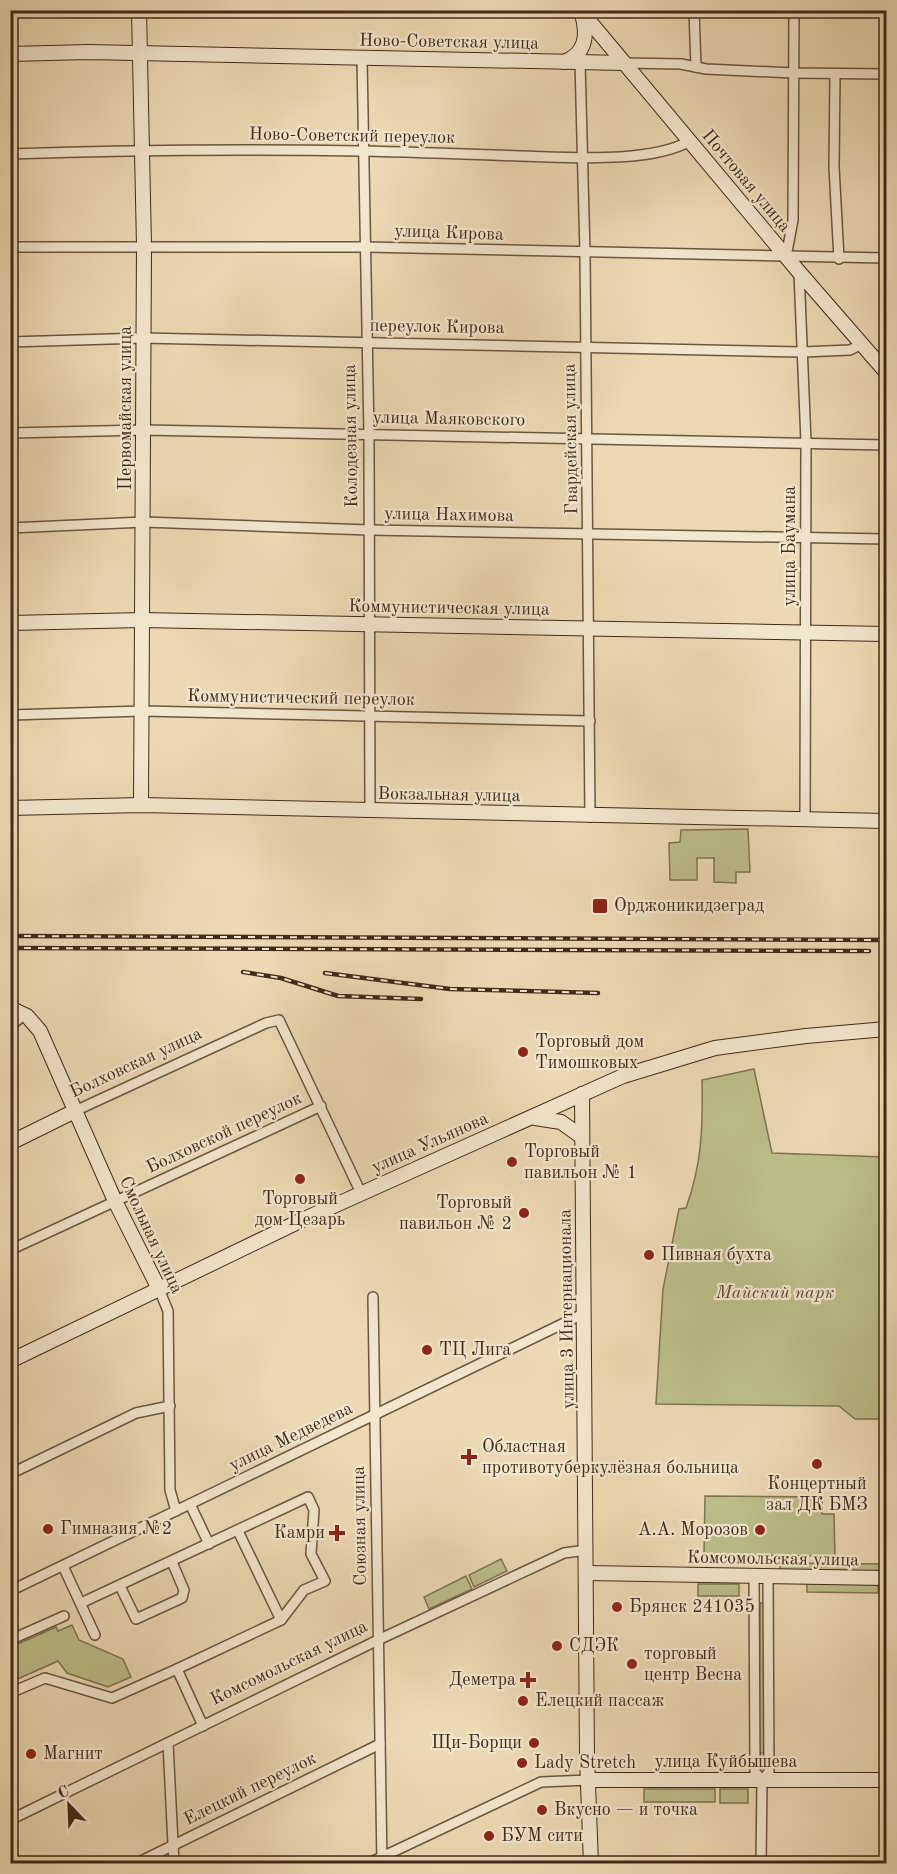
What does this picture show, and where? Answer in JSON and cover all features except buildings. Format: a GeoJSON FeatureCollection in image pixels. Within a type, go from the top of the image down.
{"type":"FeatureCollection","features":[{"type":"Feature","properties":{"kind":"main road","name":"Первомайская улица"},"geometry":{"type":"LineString","coordinates":[[138,10],[144,246],[141,805]]}},
{"type":"Feature","properties":{"kind":"main road"},"geometry":{"type":"LineString","coordinates":[[563,62],[578,55],[584,45],[585,25],[581,11]]}},
{"type":"Feature","properties":{"kind":"main road","name":"Почтовая улица"},"geometry":{"type":"LineString","coordinates":[[581,11],[799,272],[886,372]]}},
{"type":"Feature","properties":{"kind":"main road","name":"Ново-Советская улица"},"geometry":{"type":"LineString","coordinates":[[10,54],[139,53],[624,63]]}},
{"type":"Feature","properties":{"kind":"main road","name":"Коммунистическая улица"},"geometry":{"type":"LineString","coordinates":[[10,623],[142,620],[886,634]]}},
{"type":"Feature","properties":{"kind":"main road","name":"Вокзальная улица"},"geometry":{"type":"LineString","coordinates":[[10,808],[141,805],[544,816],[886,821]]}},
{"type":"Feature","properties":{"kind":"main road"},"geometry":{"type":"LineString","coordinates":[[10,1008],[29,1018]]}},
{"type":"Feature","properties":{"kind":"main road","name":"Смольная улица"},"geometry":{"type":"LineString","coordinates":[[29,1018],[159,1289]]}},
{"type":"Feature","properties":{"kind":"main road","name":"улица Ульянова"},"geometry":{"type":"LineString","coordinates":[[10,1360],[361,1193],[582,1094],[658,1063],[715,1048],[806,1036],[886,1029]]}},
{"type":"Feature","properties":{"kind":"main road","name":"улица 3 Интернационала"},"geometry":{"type":"LineString","coordinates":[[582,1094],[588,1573],[588,1780],[591,1863]]}},
{"type":"Feature","properties":{"kind":"main road","name":"Болховская улица"},"geometry":{"type":"LineString","coordinates":[[10,1143],[75,1111]]}},
{"type":"Feature","properties":{"kind":"main road"},"geometry":{"type":"LineString","coordinates":[[530,1119],[561,1122],[582,1137]]}},
{"type":"Feature","properties":{"kind":"main road","name":"Комсомольская улица"},"geometry":{"type":"LineString","coordinates":[[588,1573],[886,1578]]}},
{"type":"Feature","properties":{"kind":"main road","name":"улица Куйбышева"},"geometry":{"type":"LineString","coordinates":[[588,1780],[886,1780]]}},
{"type":"Feature","properties":{"kind":"street"},"geometry":{"type":"LineString","coordinates":[[694,10],[696,67]]}},
{"type":"Feature","properties":{"kind":"street"},"geometry":{"type":"LineString","coordinates":[[786,256],[793,220],[794,10]]}},
{"type":"Feature","properties":{"kind":"street","name":"Колодезная улица"},"geometry":{"type":"LineString","coordinates":[[362,59],[369,435],[370,812]]}},
{"type":"Feature","properties":{"kind":"street","name":"Гвардейская улица"},"geometry":{"type":"LineString","coordinates":[[580,62],[585,254],[590,816]]}},
{"type":"Feature","properties":{"kind":"street","name":"Ново-Советская улица"},"geometry":{"type":"LineString","coordinates":[[624,63],[669,63],[696,67],[793,73],[886,74]]}},
{"type":"Feature","properties":{"kind":"street"},"geometry":{"type":"LineString","coordinates":[[835,74],[834,167],[839,259]]}},
{"type":"Feature","properties":{"kind":"street","name":"Ново-Советский переулок"},"geometry":{"type":"LineString","coordinates":[[10,154],[141,150],[362,151],[583,157],[657,153],[678,148],[690,141]]}},
{"type":"Feature","properties":{"kind":"street","name":"улица Кирова"},"geometry":{"type":"LineString","coordinates":[[10,247],[365,248],[839,259],[886,258]]}},
{"type":"Feature","properties":{"kind":"street","name":"улица Баумана"},"geometry":{"type":"LineString","coordinates":[[799,272],[806,442],[805,820]]}},
{"type":"Feature","properties":{"kind":"street","name":"переулок Кирова"},"geometry":{"type":"LineString","coordinates":[[10,342],[143,338],[803,352],[850,350],[862,344]]}},
{"type":"Feature","properties":{"kind":"street","name":"улица Маяковского"},"geometry":{"type":"LineString","coordinates":[[10,433],[144,430],[886,445]]}},
{"type":"Feature","properties":{"kind":"street","name":"улица Нахимова"},"geometry":{"type":"LineString","coordinates":[[10,528],[144,522],[369,530],[886,539]]}},
{"type":"Feature","properties":{"kind":"street","name":"Коммунистический переулок"},"geometry":{"type":"LineString","coordinates":[[10,715],[142,711],[590,721]]}},
{"type":"Feature","properties":{"kind":"street"},"geometry":{"type":"LineString","coordinates":[[10,1027],[29,1018]]}},
{"type":"Feature","properties":{"kind":"street","name":"Болховская улица"},"geometry":{"type":"LineString","coordinates":[[75,1111],[266,1023],[279,1020],[321,1106]]}},
{"type":"Feature","properties":{"kind":"street"},"geometry":{"type":"LineString","coordinates":[[321,1106],[361,1193]]}},
{"type":"Feature","properties":{"kind":"street","name":"Болховской переулок"},"geometry":{"type":"LineString","coordinates":[[10,1250],[321,1106]]}},
{"type":"Feature","properties":{"kind":"street","name":"Смольная улица"},"geometry":{"type":"LineString","coordinates":[[159,1289],[168,1311],[170,1490],[176,1511]]}},
{"type":"Feature","properties":{"kind":"street","name":"Союзная улица"},"geometry":{"type":"LineString","coordinates":[[374,1297],[382,1860]]}},
{"type":"Feature","properties":{"kind":"street","name":"улица Медведева"},"geometry":{"type":"LineString","coordinates":[[10,1591],[585,1313]]}},
{"type":"Feature","properties":{"kind":"street"},"geometry":{"type":"LineString","coordinates":[[10,1474],[136,1413],[170,1406]]}},
{"type":"Feature","properties":{"kind":"street"},"geometry":{"type":"LineString","coordinates":[[10,1693],[45,1678],[112,1698],[281,1620],[304,1590],[325,1581],[311,1554],[314,1510],[308,1497],[81,1603]]}},
{"type":"Feature","properties":{"kind":"street"},"geometry":{"type":"LineString","coordinates":[[190,1504],[209,1544]]}},
{"type":"Feature","properties":{"kind":"street"},"geometry":{"type":"LineString","coordinates":[[238,1531],[281,1620]]}},
{"type":"Feature","properties":{"kind":"street","name":"Комсомольская улица"},"geometry":{"type":"LineString","coordinates":[[10,1820],[378,1640],[564,1553],[587,1550]]}},
{"type":"Feature","properties":{"kind":"street"},"geometry":{"type":"LineString","coordinates":[[120,1586],[136,1619],[182,1598],[184,1590],[172,1562]]}},
{"type":"Feature","properties":{"kind":"street"},"geometry":{"type":"LineString","coordinates":[[63,1566],[95,1635]]}},
{"type":"Feature","properties":{"kind":"street"},"geometry":{"type":"LineString","coordinates":[[761,1577],[755,1772],[762,1780]]}},
{"type":"Feature","properties":{"kind":"street"},"geometry":{"type":"LineString","coordinates":[[761,1577],[769,1772],[762,1780],[761,1863]]}},
{"type":"Feature","properties":{"kind":"street"},"geometry":{"type":"LineString","coordinates":[[10,1640],[64,1616]]}},
{"type":"Feature","properties":{"kind":"street"},"geometry":{"type":"LineString","coordinates":[[177,1669],[203,1726]]}},
{"type":"Feature","properties":{"kind":"street"},"geometry":{"type":"LineString","coordinates":[[168,1743],[174,1863]]}},
{"type":"Feature","properties":{"kind":"street","name":"Елецкий переулок"},"geometry":{"type":"LineString","coordinates":[[135,1863],[380,1744]]}},
{"type":"Feature","properties":{"kind":"street","name":"улица Куйбышева"},"geometry":{"type":"LineString","coordinates":[[367,1863],[382,1860],[541,1782],[588,1780]]}},
{"type":"Feature","properties":{"kind":"green space"},"geometry":{"type":"Polygon","coordinates":[[[748,829],[750,872],[736,872],[736,883],[714,882],[714,858],[697,858],[697,880],[670,880],[669,843],[680,842],[681,830],[748,829]]]}},
{"type":"Feature","properties":{"kind":"green space","name":"Майский парк"},"geometry":{"type":"Polygon","coordinates":[[[754,1069],[772,1153],[886,1157],[886,1419],[855,1419],[839,1406],[656,1404],[663,1289],[679,1209],[686,1208],[698,1161],[702,1130],[702,1080],[754,1069]]]}},
{"type":"Feature","properties":{"kind":"green space"},"geometry":{"type":"Polygon","coordinates":[[[705,1496],[822,1497],[822,1514],[834,1514],[835,1556],[704,1555],[705,1496]]]}},
{"type":"Feature","properties":{"kind":"green space"},"geometry":{"type":"Polygon","coordinates":[[[501,1559],[507,1571],[474,1587],[469,1575],[501,1559]]]}},
{"type":"Feature","properties":{"kind":"green space"},"geometry":{"type":"Polygon","coordinates":[[[780,1563],[886,1564],[886,1572],[780,1572],[780,1563]]]}},
{"type":"Feature","properties":{"kind":"green space"},"geometry":{"type":"Polygon","coordinates":[[[466,1576],[472,1589],[429,1609],[424,1597],[466,1576]]]}},
{"type":"Feature","properties":{"kind":"green space"},"geometry":{"type":"Polygon","coordinates":[[[807,1583],[878,1583],[878,1593],[807,1592],[807,1583]]]}},
{"type":"Feature","properties":{"kind":"green space"},"geometry":{"type":"Polygon","coordinates":[[[698,1584],[739,1584],[739,1596],[698,1596],[698,1584]]]}},
{"type":"Feature","properties":{"kind":"green space"},"geometry":{"type":"Polygon","coordinates":[[[760,1603],[765,1603],[764,1753],[759,1753],[760,1603]]]}},
{"type":"Feature","properties":{"kind":"green space"},"geometry":{"type":"Polygon","coordinates":[[[72,1625],[79,1640],[123,1659],[131,1677],[108,1687],[67,1673],[58,1661],[11,1682],[11,1647],[56,1627],[58,1631],[72,1625]]]}},
{"type":"Feature","properties":{"kind":"green space"},"geometry":{"type":"Polygon","coordinates":[[[644,1789],[715,1789],[715,1802],[644,1802],[644,1789]]]}},
{"type":"Feature","properties":{"kind":"green space"},"geometry":{"type":"Polygon","coordinates":[[[720,1789],[748,1789],[748,1803],[720,1803],[720,1789]]]}},
{"type":"Feature","properties":{"kind":"railway"},"geometry":{"type":"LineString","coordinates":[[10,936],[886,940]]}},
{"type":"Feature","properties":{"kind":"railway"},"geometry":{"type":"LineString","coordinates":[[10,948],[869,951]]}},
{"type":"Feature","properties":{"kind":"railway"},"geometry":{"type":"LineString","coordinates":[[243,972],[281,978],[338,996],[421,999]]}},
{"type":"Feature","properties":{"kind":"railway"},"geometry":{"type":"LineString","coordinates":[[325,973],[450,989],[598,993]]}},
{"type":"Feature","properties":{"kind":"place","name":"Орджоникидзеград"},"geometry":{"type":"Point","coordinates":[600,906]}},
{"type":"Feature","properties":{"kind":"place","name":"Торговый дом Тимошковых"},"geometry":{"type":"Point","coordinates":[523,1052]}},
{"type":"Feature","properties":{"kind":"place","name":"Торговый павильон № 1"},"geometry":{"type":"Point","coordinates":[512,1162]}},
{"type":"Feature","properties":{"kind":"place","name":"Торговый дом Цезарь"},"geometry":{"type":"Point","coordinates":[300,1179]}},
{"type":"Feature","properties":{"kind":"place","name":"Торговый павильон № 2"},"geometry":{"type":"Point","coordinates":[524,1213]}},
{"type":"Feature","properties":{"kind":"place","name":"Пивная бухта"},"geometry":{"type":"Point","coordinates":[649,1255]}},
{"type":"Feature","properties":{"kind":"place","name":"ТЦ Лига"},"geometry":{"type":"Point","coordinates":[427,1350]}},
{"type":"Feature","properties":{"kind":"place","name":"Областная противотуберкулёзная больница"},"geometry":{"type":"Point","coordinates":[469,1457]}},
{"type":"Feature","properties":{"kind":"place","name":"Концертный зал ДК БМЗ"},"geometry":{"type":"Point","coordinates":[817,1464]}},
{"type":"Feature","properties":{"kind":"place","name":"Гимназия №2"},"geometry":{"type":"Point","coordinates":[48,1529]}},
{"type":"Feature","properties":{"kind":"place","name":"А.А. Морозов"},"geometry":{"type":"Point","coordinates":[760,1530]}},
{"type":"Feature","properties":{"kind":"place","name":"Камри"},"geometry":{"type":"Point","coordinates":[337,1533]}},
{"type":"Feature","properties":{"kind":"place","name":"Брянск 241035"},"geometry":{"type":"Point","coordinates":[617,1607]}},
{"type":"Feature","properties":{"kind":"place","name":"СДЭК"},"geometry":{"type":"Point","coordinates":[557,1646]}},
{"type":"Feature","properties":{"kind":"place","name":"торговый центр Весна"},"geometry":{"type":"Point","coordinates":[632,1664]}},
{"type":"Feature","properties":{"kind":"place","name":"Деметра"},"geometry":{"type":"Point","coordinates":[528,1680]}},
{"type":"Feature","properties":{"kind":"place","name":"Елецкий пассаж"},"geometry":{"type":"Point","coordinates":[523,1701]}},
{"type":"Feature","properties":{"kind":"place","name":"Щи-Борщи"},"geometry":{"type":"Point","coordinates":[534,1743]}},
{"type":"Feature","properties":{"kind":"place","name":"Магнит"},"geometry":{"type":"Point","coordinates":[31,1754]}},
{"type":"Feature","properties":{"kind":"place","name":"Lady Stretch"},"geometry":{"type":"Point","coordinates":[522,1763]}},
{"type":"Feature","properties":{"kind":"place","name":"Вкусно — и точка"},"geometry":{"type":"Point","coordinates":[542,1810]}},
{"type":"Feature","properties":{"kind":"place","name":"БУМ сити"},"geometry":{"type":"Point","coordinates":[489,1836]}}]}
